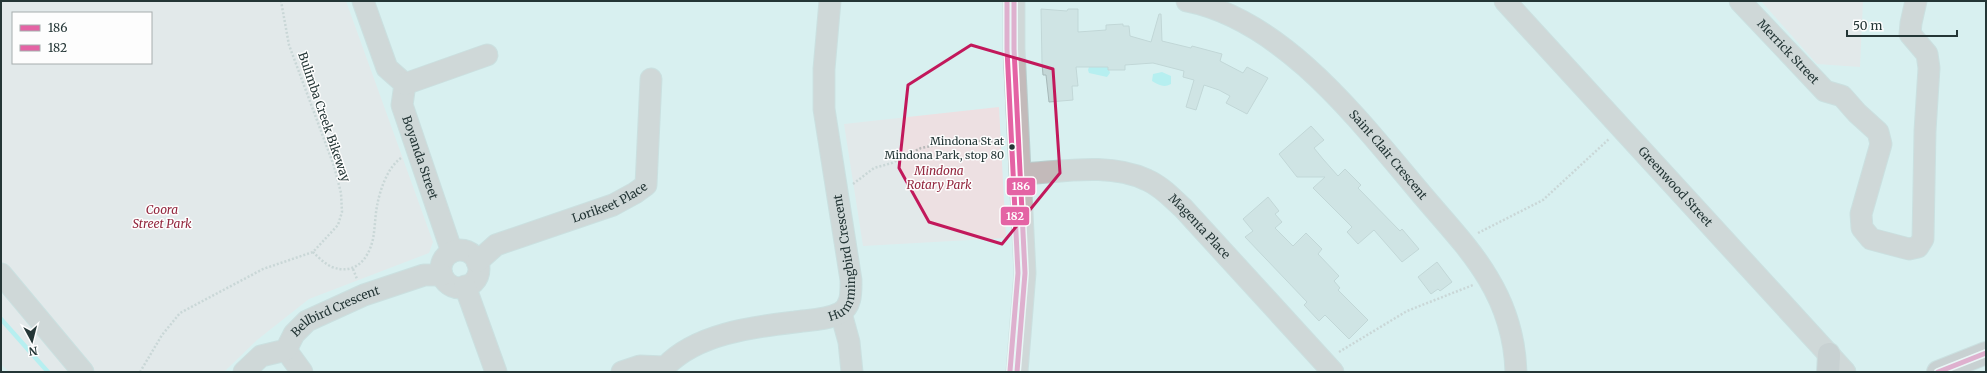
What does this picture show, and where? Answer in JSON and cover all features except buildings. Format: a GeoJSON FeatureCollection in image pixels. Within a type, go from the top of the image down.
{"type":"FeatureCollection","features":[{"type":"Feature","properties":{"kind":"highway"},"geometry":{"type":"LineString","coordinates":[[1938,372],[1986,352]]}},
{"type":"Feature","properties":{"kind":"street"},"geometry":{"type":"LineString","coordinates":[[363,1],[387,68],[405,84],[487,55]]}},
{"type":"Feature","properties":{"kind":"street","name":"Hummingbird Crescent"},"geometry":{"type":"LineString","coordinates":[[622,372],[640,366],[666,370],[674,358],[686,349],[726,334],[755,327],[823,318],[841,313],[851,298],[851,280],[824,109],[824,68],[830,1]]}},
{"type":"Feature","properties":{"kind":"street"},"geometry":{"type":"LineString","coordinates":[[1014,1],[1014,49],[1025,273],[1017,372]]}},
{"type":"Feature","properties":{"kind":"street","name":"Greenwood Street"},"geometry":{"type":"LineString","coordinates":[[1505,1],[1828,363],[1845,372]]}},
{"type":"Feature","properties":{"kind":"street","name":"Merrick Street"},"geometry":{"type":"LineString","coordinates":[[1740,1],[1825,91],[1842,96],[1857,113],[1878,132],[1880,144],[1861,214],[1862,228],[1871,239],[1909,249],[1918,247],[1923,239],[1925,131],[1929,68],[1927,54],[1910,34],[1910,23],[1916,1]]}},
{"type":"Feature","properties":{"kind":"street","name":"Saint Clair Crescent"},"geometry":{"type":"LineString","coordinates":[[1196,2],[1237,18],[1274,40],[1316,75],[1385,151],[1462,242],[1489,278],[1505,311],[1516,358],[1516,372]]}},
{"type":"Feature","properties":{"kind":"street","name":"Lorikeet Place"},"geometry":{"type":"LineString","coordinates":[[477,262],[496,245],[612,205],[636,193],[646,185],[651,80]]}},
{"type":"Feature","properties":{"kind":"street","name":"Boyanda Street"},"geometry":{"type":"LineString","coordinates":[[405,84],[402,105],[452,252]]}},
{"type":"Feature","properties":{"kind":"street","name":"Magenta Place"},"geometry":{"type":"LineString","coordinates":[[1021,174],[1089,170],[1127,173],[1147,180],[1166,192],[1183,208],[1326,365]]}},
{"type":"Feature","properties":{"kind":"street"},"geometry":{"type":"LineString","coordinates":[[464,250],[474,256],[477,262],[478,274],[470,284],[465,286],[454,286],[444,280],[441,269],[444,259],[452,252],[464,250]]}},
{"type":"Feature","properties":{"kind":"street"},"geometry":{"type":"LineString","coordinates":[[1,274],[83,372]]}},
{"type":"Feature","properties":{"kind":"street","name":"Bellbird Crescent"},"geometry":{"type":"LineString","coordinates":[[244,372],[262,356],[286,350],[294,334],[307,321],[364,295],[424,275],[442,275]]}},
{"type":"Feature","properties":{"kind":"street"},"geometry":{"type":"LineString","coordinates":[[465,286],[496,372]]}},
{"type":"Feature","properties":{"kind":"street"},"geometry":{"type":"LineString","coordinates":[[841,313],[848,342],[852,372]]}},
{"type":"Feature","properties":{"kind":"street"},"geometry":{"type":"LineString","coordinates":[[286,350],[302,372]]}},
{"type":"Feature","properties":{"kind":"path","name":"Bulimba Creek Bikeway"},"geometry":{"type":"LineString","coordinates":[[140,372],[162,335],[180,313],[208,296],[263,268],[313,252],[338,225],[342,212],[341,193],[331,158],[289,45],[281,1]]}},
{"type":"Feature","properties":{"kind":"path"},"geometry":{"type":"LineString","coordinates":[[1462,242],[1543,200],[1610,138]]}},
{"type":"Feature","properties":{"kind":"path"},"geometry":{"type":"LineString","coordinates":[[837,188],[856,184],[865,173],[874,168],[892,163],[921,148],[963,140],[1005,142]]}},
{"type":"Feature","properties":{"kind":"path"},"geometry":{"type":"LineString","coordinates":[[313,252],[331,267],[351,269],[363,262],[372,241],[377,207],[387,176],[400,158],[417,152]]}},
{"type":"Feature","properties":{"kind":"path"},"geometry":{"type":"LineString","coordinates":[[1326,365],[1338,352],[1407,311],[1489,278]]}},
{"type":"Feature","properties":{"kind":"highlighted area"},"geometry":{"type":"Polygon","coordinates":[[[971,45],[1053,69],[1060,173],[1002,244],[929,222],[899,168],[908,85],[971,45]]]}},
{"type":"Feature","properties":{"kind":"green space","name":"Coora Street Park"},"geometry":{"type":"Polygon","coordinates":[[[1,1],[346,1],[433,242],[429,253],[309,299],[257,340],[224,372],[9,372],[1,364],[1,1]]]}},
{"type":"Feature","properties":{"kind":"green space"},"geometry":{"type":"Polygon","coordinates":[[[1761,1],[1863,1],[1860,67],[1817,64],[1761,1]]]}},
{"type":"Feature","properties":{"kind":"green space","name":"Mindona Rotary Park"},"geometry":{"type":"Polygon","coordinates":[[[999,107],[1006,238],[863,246],[844,124],[999,107]]]}},
{"type":"Feature","properties":{"kind":"water"},"geometry":{"type":"Polygon","coordinates":[[[1108,66],[1110,73],[1107,77],[1089,73],[1088,70],[1089,67],[1108,66]]]}},
{"type":"Feature","properties":{"kind":"water"},"geometry":{"type":"Polygon","coordinates":[[[1162,72],[1171,76],[1171,84],[1164,86],[1152,81],[1153,74],[1162,72]]]}},
{"type":"Feature","properties":{"kind":"waterway"},"geometry":{"type":"LineString","coordinates":[[1,319],[48,372]]}},
{"type":"Feature","properties":{"kind":"transit line","name":"182"},"geometry":{"type":"LineString","coordinates":[[1007,1],[1007,49],[1018,273],[1010,371]]}},
{"type":"Feature","properties":{"kind":"transit line","name":"186"},"geometry":{"type":"LineString","coordinates":[[1014,1],[1014,49],[1025,273],[1017,372]]}},
{"type":"Feature","properties":{"kind":"transit line","name":"186"},"geometry":{"type":"LineString","coordinates":[[1938,372],[1986,353]]}},
{"type":"Feature","properties":{"kind":"place","name":"Mindona St at Mindona Park, stop 80"},"geometry":{"type":"Point","coordinates":[1012,147]}}]}
